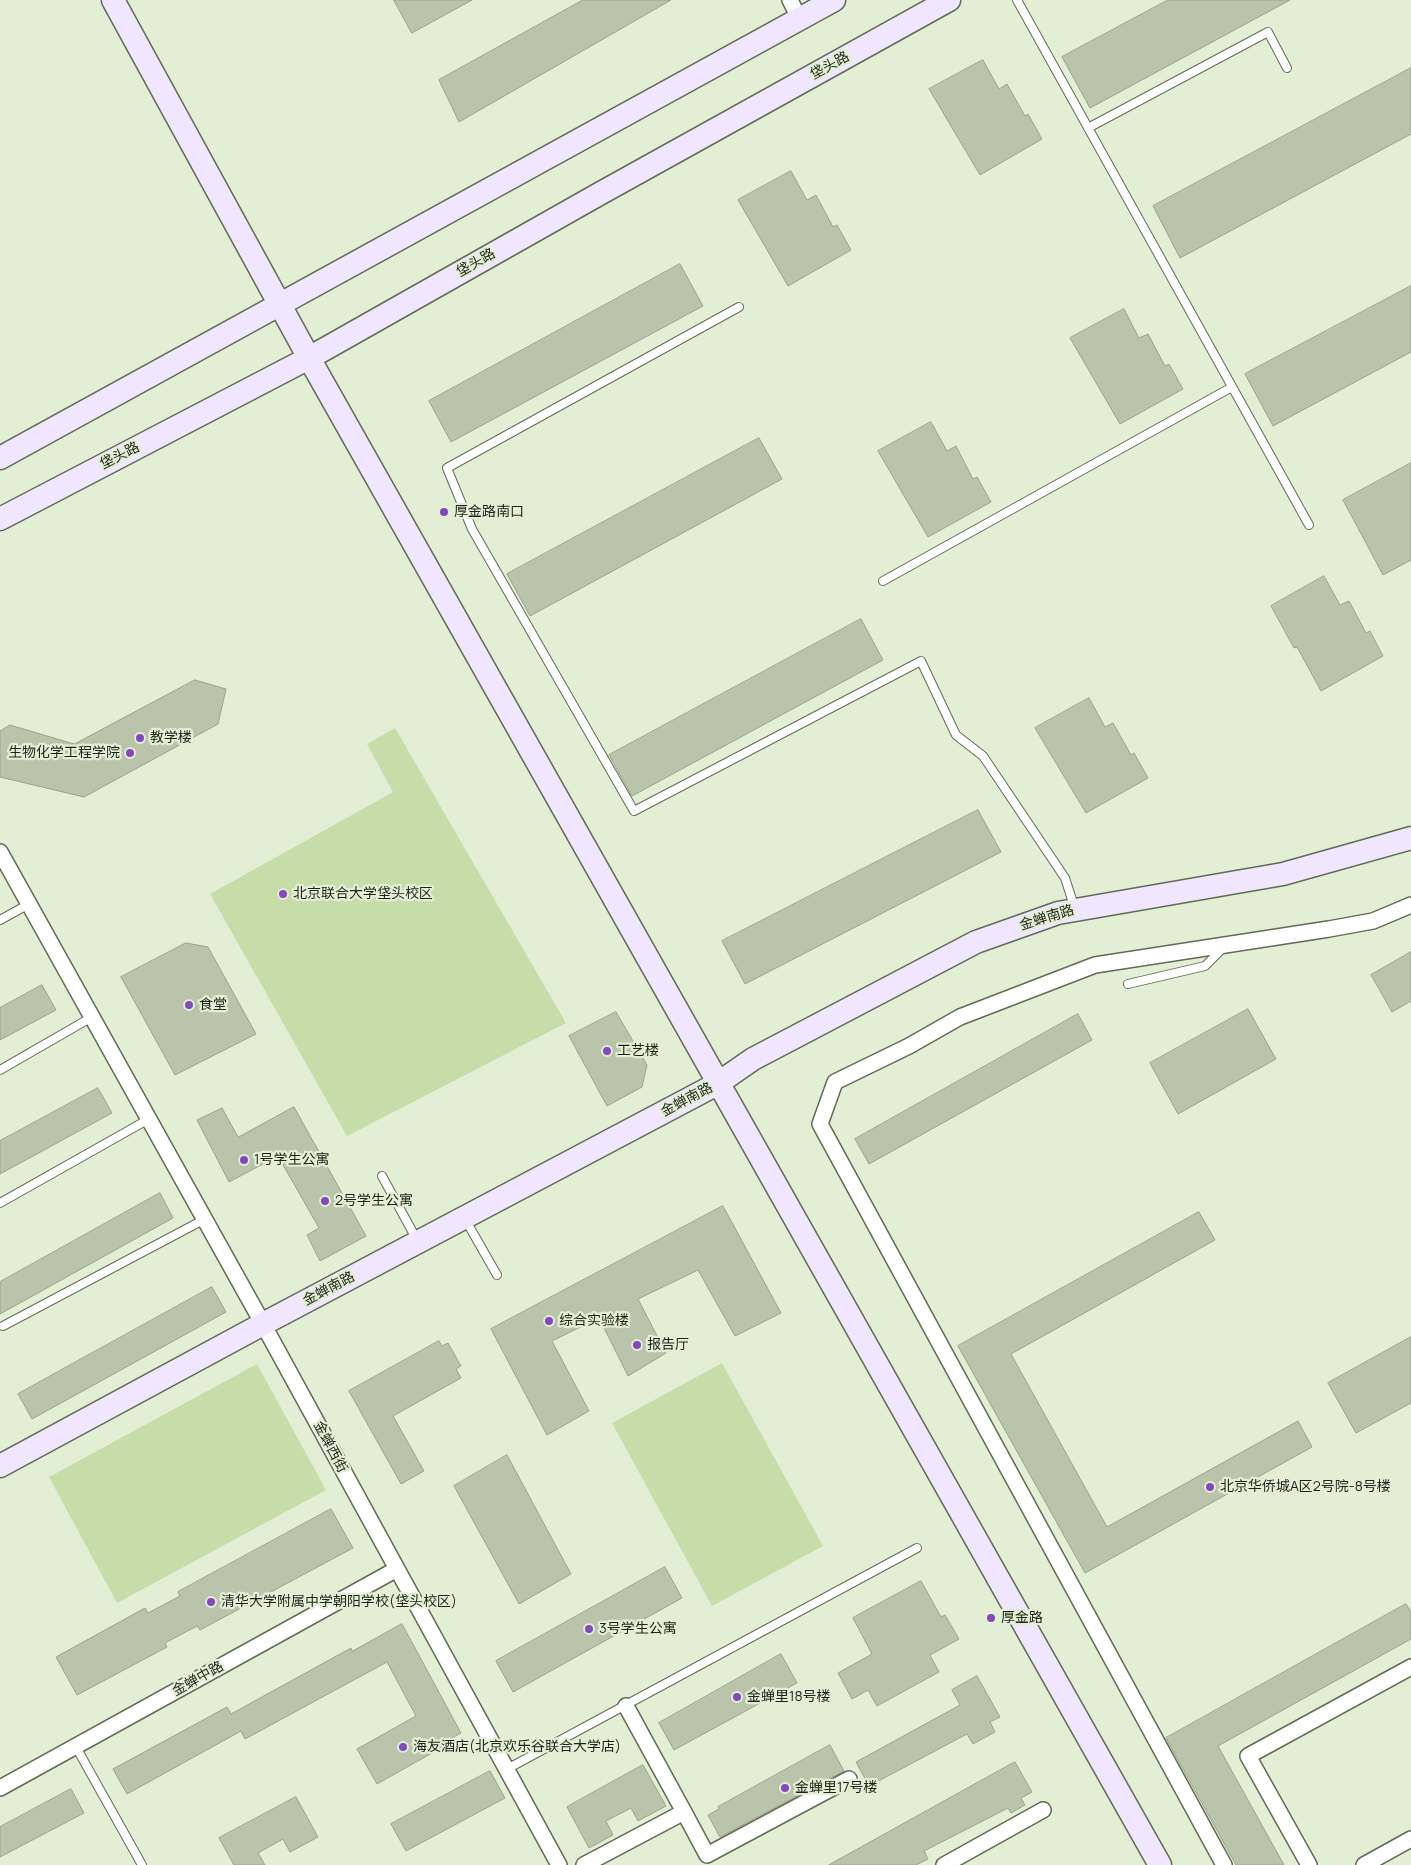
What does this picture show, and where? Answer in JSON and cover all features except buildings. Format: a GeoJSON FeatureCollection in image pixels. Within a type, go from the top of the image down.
{"type":"FeatureCollection","features":[{"type":"Feature","properties":{"kind":"street"},"geometry":{"type":"LineString","coordinates":[[113,0],[309,358],[717,1084],[1160,1865]]}},
{"type":"Feature","properties":{"kind":"street"},"geometry":{"type":"LineString","coordinates":[[790,0],[800,20]]}},
{"type":"Feature","properties":{"kind":"street"},"geometry":{"type":"LineString","coordinates":[[0,458],[280,306],[834,0]]}},
{"type":"Feature","properties":{"kind":"street","name":"垡头路"},"geometry":{"type":"LineString","coordinates":[[0,519],[309,358],[601,192],[948,0]]}},
{"type":"Feature","properties":{"kind":"street","name":"金蝉南路"},"geometry":{"type":"LineString","coordinates":[[0,1466],[263,1324],[717,1084],[753,1058],[976,942],[1058,913],[1283,874],[1411,838]]}},
{"type":"Feature","properties":{"kind":"street","name":"金蝉西街"},"geometry":{"type":"LineString","coordinates":[[0,852],[263,1324],[559,1865]]}},
{"type":"Feature","properties":{"kind":"street"},"geometry":{"type":"LineString","coordinates":[[1224,1865],[820,1124],[835,1082],[909,1046],[960,1017],[1095,965],[1373,921],[1411,905]]}},
{"type":"Feature","properties":{"kind":"street","name":"金蝉中路"},"geometry":{"type":"LineString","coordinates":[[0,1788],[397,1570]]}},
{"type":"Feature","properties":{"kind":"street"},"geometry":{"type":"LineString","coordinates":[[1309,1865],[1248,1756],[1411,1667]]}},
{"type":"Feature","properties":{"kind":"street"},"geometry":{"type":"LineString","coordinates":[[626,1706],[707,1855],[849,1779]]}},
{"type":"Feature","properties":{"kind":"street"},"geometry":{"type":"LineString","coordinates":[[944,1865],[1043,1810]]}},
{"type":"Feature","properties":{"kind":"street"},"geometry":{"type":"LineString","coordinates":[[584,1865],[684,1812]]}},
{"type":"Feature","properties":{"kind":"street"},"geometry":{"type":"LineString","coordinates":[[1364,1865],[1411,1839]]}},
{"type":"Feature","properties":{"kind":"lane"},"geometry":{"type":"LineString","coordinates":[[1017,0],[1309,525]]}},
{"type":"Feature","properties":{"kind":"lane"},"geometry":{"type":"LineString","coordinates":[[1088,128],[1268,32],[1287,68]]}},
{"type":"Feature","properties":{"kind":"lane"},"geometry":{"type":"LineString","coordinates":[[739,306],[447,468],[472,529],[634,811],[921,661],[956,735],[982,756],[1065,878],[1075,909]]}},
{"type":"Feature","properties":{"kind":"lane"},"geometry":{"type":"LineString","coordinates":[[883,580],[1232,387]]}},
{"type":"Feature","properties":{"kind":"lane"},"geometry":{"type":"LineString","coordinates":[[0,920],[29,904]]}},
{"type":"Feature","properties":{"kind":"lane"},"geometry":{"type":"LineString","coordinates":[[1128,984],[1205,966],[1226,945]]}},
{"type":"Feature","properties":{"kind":"lane"},"geometry":{"type":"LineString","coordinates":[[0,1070],[92,1017]]}},
{"type":"Feature","properties":{"kind":"lane"},"geometry":{"type":"LineString","coordinates":[[0,1203],[149,1119]]}},
{"type":"Feature","properties":{"kind":"lane"},"geometry":{"type":"LineString","coordinates":[[382,1176],[418,1242]]}},
{"type":"Feature","properties":{"kind":"lane"},"geometry":{"type":"LineString","coordinates":[[464,1217],[497,1275]]}},
{"type":"Feature","properties":{"kind":"lane"},"geometry":{"type":"LineString","coordinates":[[3,1326],[205,1219]]}},
{"type":"Feature","properties":{"kind":"lane"},"geometry":{"type":"LineString","coordinates":[[507,1768],[626,1706],[917,1548]]}},
{"type":"Feature","properties":{"kind":"lane"},"geometry":{"type":"LineString","coordinates":[[76,1747],[142,1865]]}},
{"type":"Feature","properties":{"kind":"green space"},"geometry":{"type":"Polygon","coordinates":[[[395,728],[566,1023],[347,1136],[210,894],[393,792],[367,744],[395,728]]]}},
{"type":"Feature","properties":{"kind":"green space"},"geometry":{"type":"Polygon","coordinates":[[[722,1363],[823,1546],[712,1606],[612,1423],[722,1363]]]}},
{"type":"Feature","properties":{"kind":"green space"},"geometry":{"type":"Polygon","coordinates":[[[257,1364],[326,1490],[117,1603],[49,1477],[257,1364]]]}},
{"type":"Feature","properties":{"kind":"place","name":"厚金路南口"},"geometry":{"type":"Point","coordinates":[444,512]}},
{"type":"Feature","properties":{"kind":"place","name":"教学楼"},"geometry":{"type":"Point","coordinates":[140,738]}},
{"type":"Feature","properties":{"kind":"place","name":"生物化学工程学院"},"geometry":{"type":"Point","coordinates":[130,753]}},
{"type":"Feature","properties":{"kind":"place","name":"北京联合大学垡头校区"},"geometry":{"type":"Point","coordinates":[283,894]}},
{"type":"Feature","properties":{"kind":"place","name":"食堂"},"geometry":{"type":"Point","coordinates":[189,1005]}},
{"type":"Feature","properties":{"kind":"place","name":"工艺楼"},"geometry":{"type":"Point","coordinates":[607,1051]}},
{"type":"Feature","properties":{"kind":"place","name":"1号学生公寓"},"geometry":{"type":"Point","coordinates":[244,1160]}},
{"type":"Feature","properties":{"kind":"place","name":"2号学生公寓"},"geometry":{"type":"Point","coordinates":[325,1201]}},
{"type":"Feature","properties":{"kind":"place","name":"综合实验楼"},"geometry":{"type":"Point","coordinates":[549,1321]}},
{"type":"Feature","properties":{"kind":"place","name":"报告厅"},"geometry":{"type":"Point","coordinates":[637,1345]}},
{"type":"Feature","properties":{"kind":"place","name":"北京华侨城A区2号院-8号楼"},"geometry":{"type":"Point","coordinates":[1210,1487]}},
{"type":"Feature","properties":{"kind":"place","name":"清华大学附属中学朝阳学校(垡头校区)"},"geometry":{"type":"Point","coordinates":[211,1602]}},
{"type":"Feature","properties":{"kind":"place","name":"厚金路"},"geometry":{"type":"Point","coordinates":[991,1618]}},
{"type":"Feature","properties":{"kind":"place","name":"3号学生公寓"},"geometry":{"type":"Point","coordinates":[589,1629]}},
{"type":"Feature","properties":{"kind":"place","name":"金蝉里18号楼"},"geometry":{"type":"Point","coordinates":[737,1697]}},
{"type":"Feature","properties":{"kind":"place","name":"海友酒店(北京欢乐谷联合大学店)"},"geometry":{"type":"Point","coordinates":[403,1747]}},
{"type":"Feature","properties":{"kind":"place","name":"金蝉里17号楼"},"geometry":{"type":"Point","coordinates":[785,1788]}}]}
